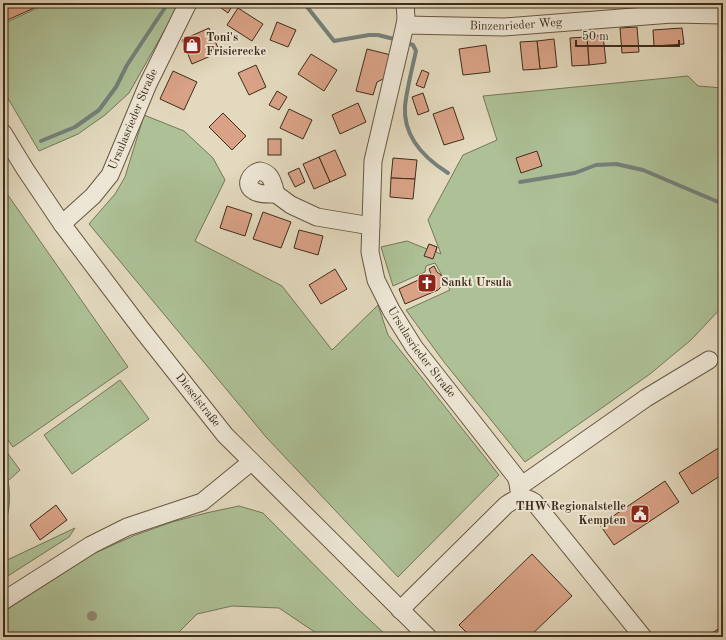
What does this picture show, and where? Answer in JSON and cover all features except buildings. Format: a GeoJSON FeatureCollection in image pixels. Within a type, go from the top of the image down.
{"type":"FeatureCollection","features":[{"type":"Feature","properties":{"kind":"street","name":"Ursulasrieder Straße"},"geometry":{"type":"LineString","coordinates":[[62,224],[93,196],[110,175],[148,84],[188,3]]}},
{"type":"Feature","properties":{"kind":"street","name":"Ursulasrieder Straße"},"geometry":{"type":"LineString","coordinates":[[405,3],[403,36],[373,161],[370,252],[376,280],[391,310],[414,347],[516,477],[519,493]]}},
{"type":"Feature","properties":{"kind":"street","name":"Binzenrieder Weg"},"geometry":{"type":"LineString","coordinates":[[403,36],[672,14],[723,15]]}},
{"type":"Feature","properties":{"kind":"street","name":"Dieselstraße"},"geometry":{"type":"LineString","coordinates":[[3,133],[62,224],[142,330],[225,435],[428,637]]}},
{"type":"Feature","properties":{"kind":"street"},"geometry":{"type":"LineString","coordinates":[[276,194],[291,205],[317,217],[371,226]]}},
{"type":"Feature","properties":{"kind":"street"},"geometry":{"type":"LineString","coordinates":[[400,610],[519,493],[646,398],[709,360]]}},
{"type":"Feature","properties":{"kind":"street"},"geometry":{"type":"LineString","coordinates":[[3,601],[91,545],[112,534],[127,527],[202,502],[251,462]]}},
{"type":"Feature","properties":{"kind":"street"},"geometry":{"type":"LineString","coordinates":[[519,493],[534,502],[643,637]]}},
{"type":"Feature","properties":{"kind":"green space"},"geometry":{"type":"Polygon","coordinates":[[[48,3],[180,3],[129,93],[105,115],[78,134],[39,151],[3,90],[3,24],[48,3]]]}},
{"type":"Feature","properties":{"kind":"green space"},"geometry":{"type":"Polygon","coordinates":[[[688,76],[698,86],[723,88],[723,306],[691,340],[650,374],[525,462],[444,362],[406,310],[450,290],[435,263],[426,266],[425,272],[393,286],[381,247],[407,241],[427,249],[429,244],[437,247],[436,252],[441,254],[428,220],[463,155],[497,140],[483,96],[688,76]]]}},
{"type":"Feature","properties":{"kind":"green space"},"geometry":{"type":"Polygon","coordinates":[[[144,115],[184,131],[213,158],[225,180],[195,241],[282,286],[332,350],[378,305],[388,335],[499,475],[398,577],[266,437],[89,224],[115,194],[125,177],[144,115]]]}},
{"type":"Feature","properties":{"kind":"green space"},"geometry":{"type":"Polygon","coordinates":[[[3,188],[128,367],[13,447],[3,433],[3,188]]]}},
{"type":"Feature","properties":{"kind":"green space"},"geometry":{"type":"Polygon","coordinates":[[[120,380],[149,419],[72,474],[44,435],[120,380]]]}},
{"type":"Feature","properties":{"kind":"green space"},"geometry":{"type":"Polygon","coordinates":[[[3,447],[20,470],[8,481],[9,504],[3,527],[3,447]]]}},
{"type":"Feature","properties":{"kind":"green space"},"geometry":{"type":"Polygon","coordinates":[[[239,506],[263,513],[357,608],[388,637],[322,637],[279,608],[232,606],[197,614],[174,637],[3,637],[3,612],[95,553],[133,536],[172,522],[239,506]]]}},
{"type":"Feature","properties":{"kind":"green space"},"geometry":{"type":"Polygon","coordinates":[[[75,528],[69,537],[3,579],[3,562],[75,528]]]}},
{"type":"Feature","properties":{"kind":"waterway"},"geometry":{"type":"LineString","coordinates":[[41,141],[75,127],[99,110],[116,87],[127,65],[168,3]]}},
{"type":"Feature","properties":{"kind":"waterway"},"geometry":{"type":"LineString","coordinates":[[304,3],[334,41],[369,35],[378,35],[398,40]]}},
{"type":"Feature","properties":{"kind":"waterway"},"geometry":{"type":"LineString","coordinates":[[404,42],[413,45],[416,51],[405,106],[405,117],[411,136],[423,153],[448,173]]}},
{"type":"Feature","properties":{"kind":"waterway"},"geometry":{"type":"LineString","coordinates":[[520,182],[575,173],[596,165],[616,164],[643,170],[723,204]]}},
{"type":"Feature","properties":{"kind":"place","name":"Toni's Frisierecke"},"geometry":{"type":"Point","coordinates":[192,45]}},
{"type":"Feature","properties":{"kind":"place","name":"Sankt Ursula"},"geometry":{"type":"Point","coordinates":[427,283]}},
{"type":"Feature","properties":{"kind":"place","name":"THW Regionalstelle Kempten"},"geometry":{"type":"Point","coordinates":[640,514]}}]}
